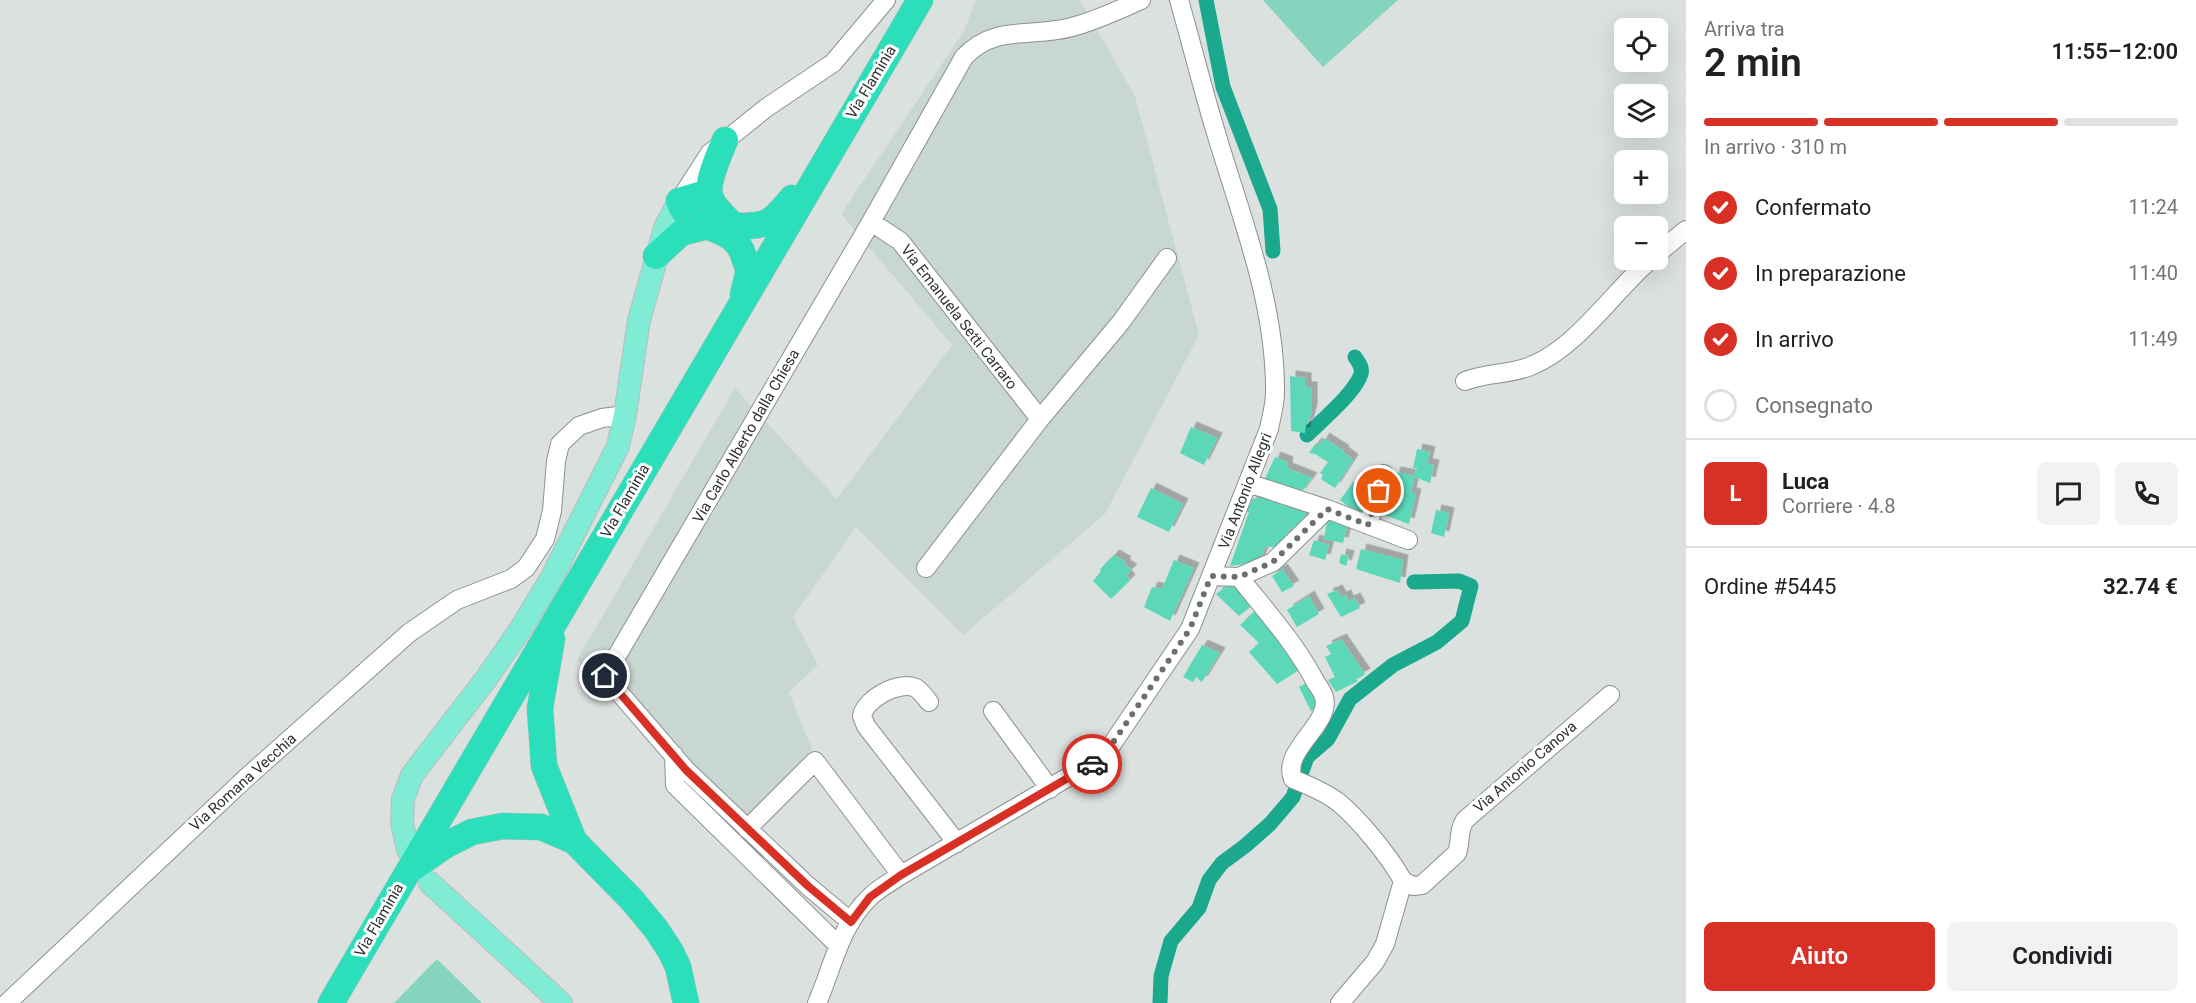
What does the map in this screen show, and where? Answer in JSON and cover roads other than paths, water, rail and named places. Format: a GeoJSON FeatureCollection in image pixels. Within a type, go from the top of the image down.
{"type":"FeatureCollection","features":[{"type":"Feature","properties":{"kind":"highway","name":"Via Flaminia"},"geometry":{"type":"LineString","coordinates":[[331,1003],[407,861],[555,621],[920,0]]}},
{"type":"Feature","properties":{"kind":"highway"},"geometry":{"type":"LineString","coordinates":[[725,140],[712,172],[710,195],[722,215],[734,226],[756,226],[774,219],[794,195],[815,178]]}},
{"type":"Feature","properties":{"kind":"highway"},"geometry":{"type":"LineString","coordinates":[[710,195],[699,195],[679,201],[682,211],[693,221],[735,238],[743,252],[748,270],[741,304]]}},
{"type":"Feature","properties":{"kind":"highway"},"geometry":{"type":"LineString","coordinates":[[656,256],[681,233],[708,226]]}},
{"type":"Feature","properties":{"kind":"highway"},"geometry":{"type":"LineString","coordinates":[[555,621],[540,708],[544,766],[574,841]]}},
{"type":"Feature","properties":{"kind":"highway"},"geometry":{"type":"LineString","coordinates":[[407,861],[471,832],[503,826],[542,827],[574,841],[632,900],[656,929],[678,966],[685,1001]]}},
{"type":"Feature","properties":{"kind":"main road"},"geometry":{"type":"LineString","coordinates":[[407,861],[402,823],[403,800],[412,775],[520,630],[552,577],[618,446],[626,415],[639,320],[665,228],[679,201]]}},
{"type":"Feature","properties":{"kind":"main road"},"geometry":{"type":"LineString","coordinates":[[430,883],[561,1003]]}},
{"type":"Feature","properties":{"kind":"street"},"geometry":{"type":"LineString","coordinates":[[679,201],[710,153],[766,108],[833,63],[886,0]]}},
{"type":"Feature","properties":{"kind":"street","name":"Via Carlo Alberto dalla Chiesa"},"geometry":{"type":"LineString","coordinates":[[851,922],[747,829],[674,756],[605,676],[871,222],[964,57],[973,47],[999,35],[1071,27],[1141,0]]}},
{"type":"Feature","properties":{"kind":"street","name":"Via Antonio Allegri"},"geometry":{"type":"LineString","coordinates":[[818,1003],[838,945],[851,922],[870,897],[901,875],[1104,756],[1190,629],[1269,429],[1275,394],[1271,342],[1259,271],[1217,136],[1179,0]]}},
{"type":"Feature","properties":{"kind":"street","name":"Via Emanuela Setti Carraro"},"geometry":{"type":"LineString","coordinates":[[871,222],[900,241],[1040,419]]}},
{"type":"Feature","properties":{"kind":"street"},"geometry":{"type":"LineString","coordinates":[[1668,245],[1686,230]]}},
{"type":"Feature","properties":{"kind":"street"},"geometry":{"type":"LineString","coordinates":[[926,568],[1040,419],[1121,322],[1167,258]]}},
{"type":"Feature","properties":{"kind":"street"},"geometry":{"type":"LineString","coordinates":[[1465,381],[1480,375],[1531,367],[1551,356],[1571,340],[1638,270]]}},
{"type":"Feature","properties":{"kind":"street","name":"Via Romana Vecchia"},"geometry":{"type":"LineString","coordinates":[[7,1003],[246,778],[409,633],[456,600],[511,579],[526,568],[546,539],[552,511],[556,461],[560,444],[579,426],[602,418],[626,415]]}},
{"type":"Feature","properties":{"kind":"street"},"geometry":{"type":"LineString","coordinates":[[1368,525],[1384,474]]}},
{"type":"Feature","properties":{"kind":"street"},"geometry":{"type":"LineString","coordinates":[[1248,483],[1327,509],[1408,540]]}},
{"type":"Feature","properties":{"kind":"street"},"geometry":{"type":"LineString","coordinates":[[1211,576],[1239,577],[1273,562],[1327,509]]}},
{"type":"Feature","properties":{"kind":"street"},"geometry":{"type":"LineString","coordinates":[[1239,577],[1303,657],[1324,698],[1324,710],[1292,761],[1290,772],[1300,782],[1338,802],[1359,823],[1397,869],[1403,880],[1385,944],[1375,962],[1340,1003]]}},
{"type":"Feature","properties":{"kind":"street"},"geometry":{"type":"LineString","coordinates":[[929,702],[918,689],[906,685],[892,688],[867,704],[862,716],[866,726],[957,843]]}},
{"type":"Feature","properties":{"kind":"street","name":"Via Antonio Canova"},"geometry":{"type":"LineString","coordinates":[[1403,880],[1413,886],[1422,885],[1457,853],[1460,846],[1461,826],[1465,820],[1610,695]]}},
{"type":"Feature","properties":{"kind":"street"},"geometry":{"type":"LineString","coordinates":[[993,711],[1050,789]]}},
{"type":"Feature","properties":{"kind":"street"},"geometry":{"type":"LineString","coordinates":[[674,756],[675,785],[838,945]]}},
{"type":"Feature","properties":{"kind":"street"},"geometry":{"type":"LineString","coordinates":[[747,829],[815,761],[901,875]]}},
{"type":"Feature","properties":{"kind":"waterway"},"geometry":{"type":"LineString","coordinates":[[1206,0],[1223,87],[1270,209],[1273,251]]}},
{"type":"Feature","properties":{"kind":"waterway"},"geometry":{"type":"LineString","coordinates":[[1307,435],[1329,415],[1358,382],[1361,369],[1355,357]]}},
{"type":"Feature","properties":{"kind":"waterway"},"geometry":{"type":"LineString","coordinates":[[1160,1003],[1161,976],[1171,941],[1199,908],[1209,880],[1222,863],[1270,824],[1293,797],[1307,757],[1328,739],[1350,699],[1393,665],[1437,642],[1462,621],[1471,586],[1459,581],[1414,582]]}}]}
